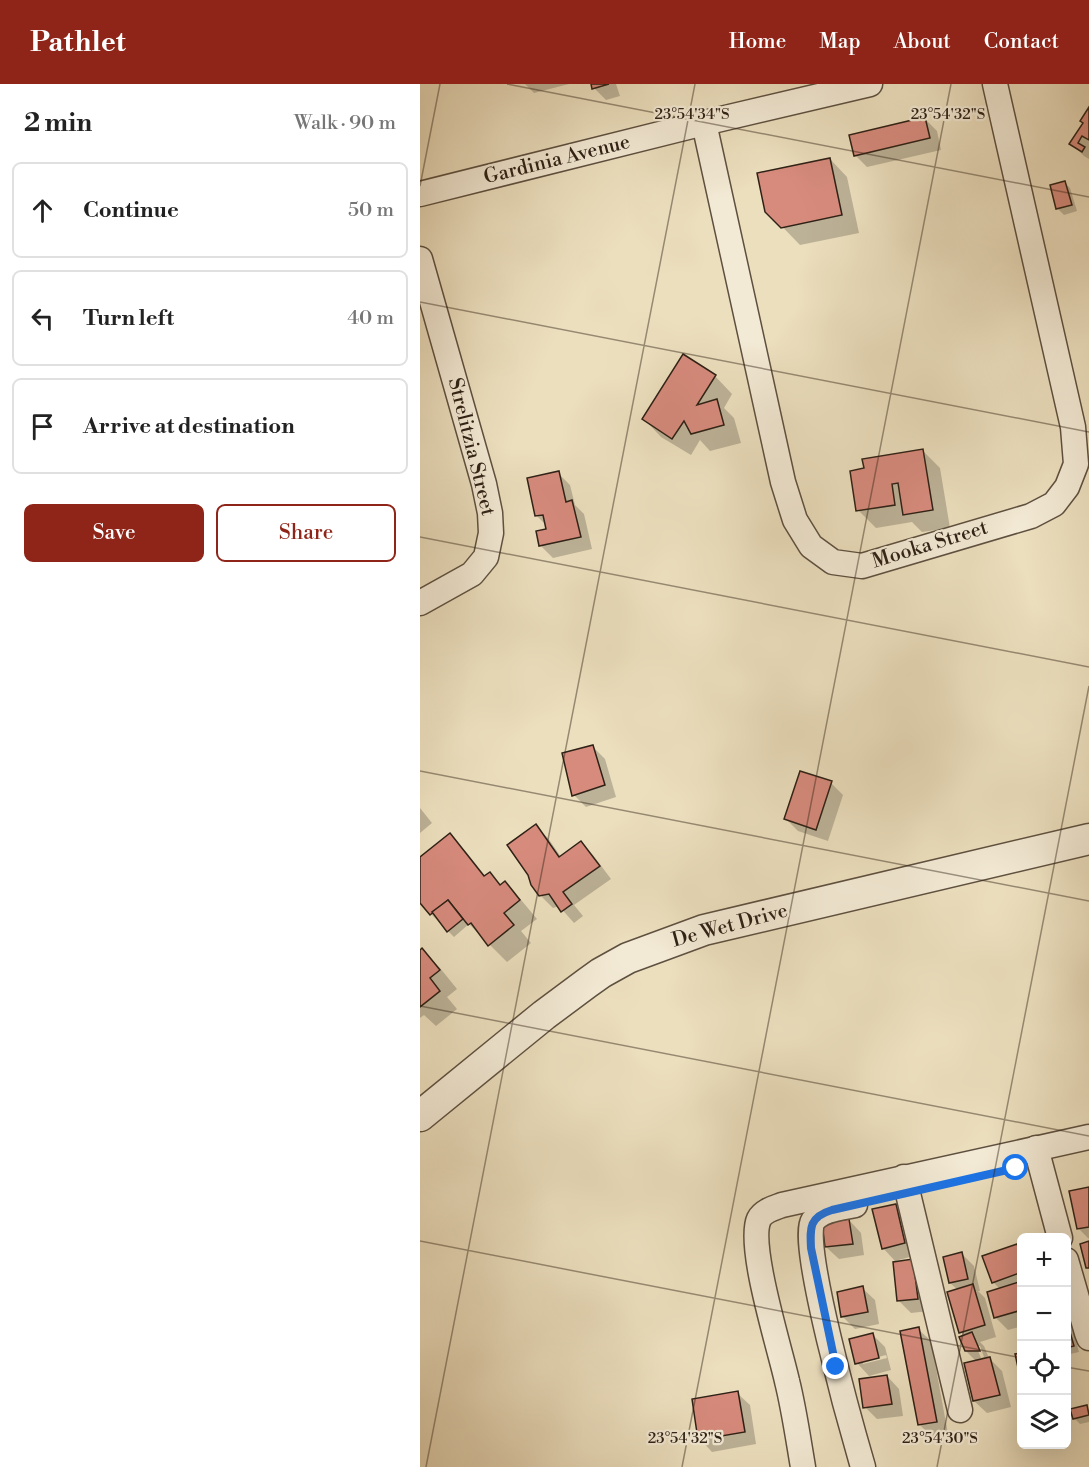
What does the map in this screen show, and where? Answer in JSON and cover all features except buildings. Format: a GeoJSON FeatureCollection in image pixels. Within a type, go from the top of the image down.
{"type":"FeatureCollection","features":[{"type":"Feature","properties":{"kind":"street","name":"Gardinia Avenue"},"geometry":{"type":"LineString","coordinates":[[420,194],[870,84]]}},
{"type":"Feature","properties":{"kind":"street","name":"Mooka Street"},"geometry":{"type":"LineString","coordinates":[[704,123],[783,482],[795,520],[811,546],[833,562],[862,566],[1031,516],[1054,504],[1066,487],[1076,464],[1073,427],[995,84]]}},
{"type":"Feature","properties":{"kind":"street","name":"Strelitzia Street"},"geometry":{"type":"LineString","coordinates":[[420,259],[484,484],[490,513],[491,533],[486,558],[472,574],[420,603]]}},
{"type":"Feature","properties":{"kind":"street","name":"De Wet Drive"},"geometry":{"type":"LineString","coordinates":[[420,1116],[587,983],[628,958],[704,930],[1089,839]]}},
{"type":"Feature","properties":{"kind":"street"},"geometry":{"type":"LineString","coordinates":[[803,1467],[788,1383],[760,1271],[756,1241],[760,1217],[765,1212],[782,1205],[906,1185],[1038,1155],[1089,1137]]}},
{"type":"Feature","properties":{"kind":"street"},"geometry":{"type":"LineString","coordinates":[[1038,1155],[1089,1153]]}},
{"type":"Feature","properties":{"kind":"street"},"geometry":{"type":"LineString","coordinates":[[1038,1155],[1059,1233]]}},
{"type":"Feature","properties":{"kind":"street"},"geometry":{"type":"LineString","coordinates":[[906,1185],[960,1410]]}},
{"type":"Feature","properties":{"kind":"street"},"geometry":{"type":"LineString","coordinates":[[862,1467],[836,1367],[817,1281],[810,1232],[813,1222],[822,1213],[906,1185]]}},
{"type":"Feature","properties":{"kind":"street"},"geometry":{"type":"LineString","coordinates":[[1071,1278],[1089,1338]]}},
{"type":"Feature","properties":{"kind":"route"},"geometry":{"type":"LineString","coordinates":[[836,1367],[811,1248],[810,1232],[813,1222],[822,1213],[832,1210],[1016,1168]]}}]}
